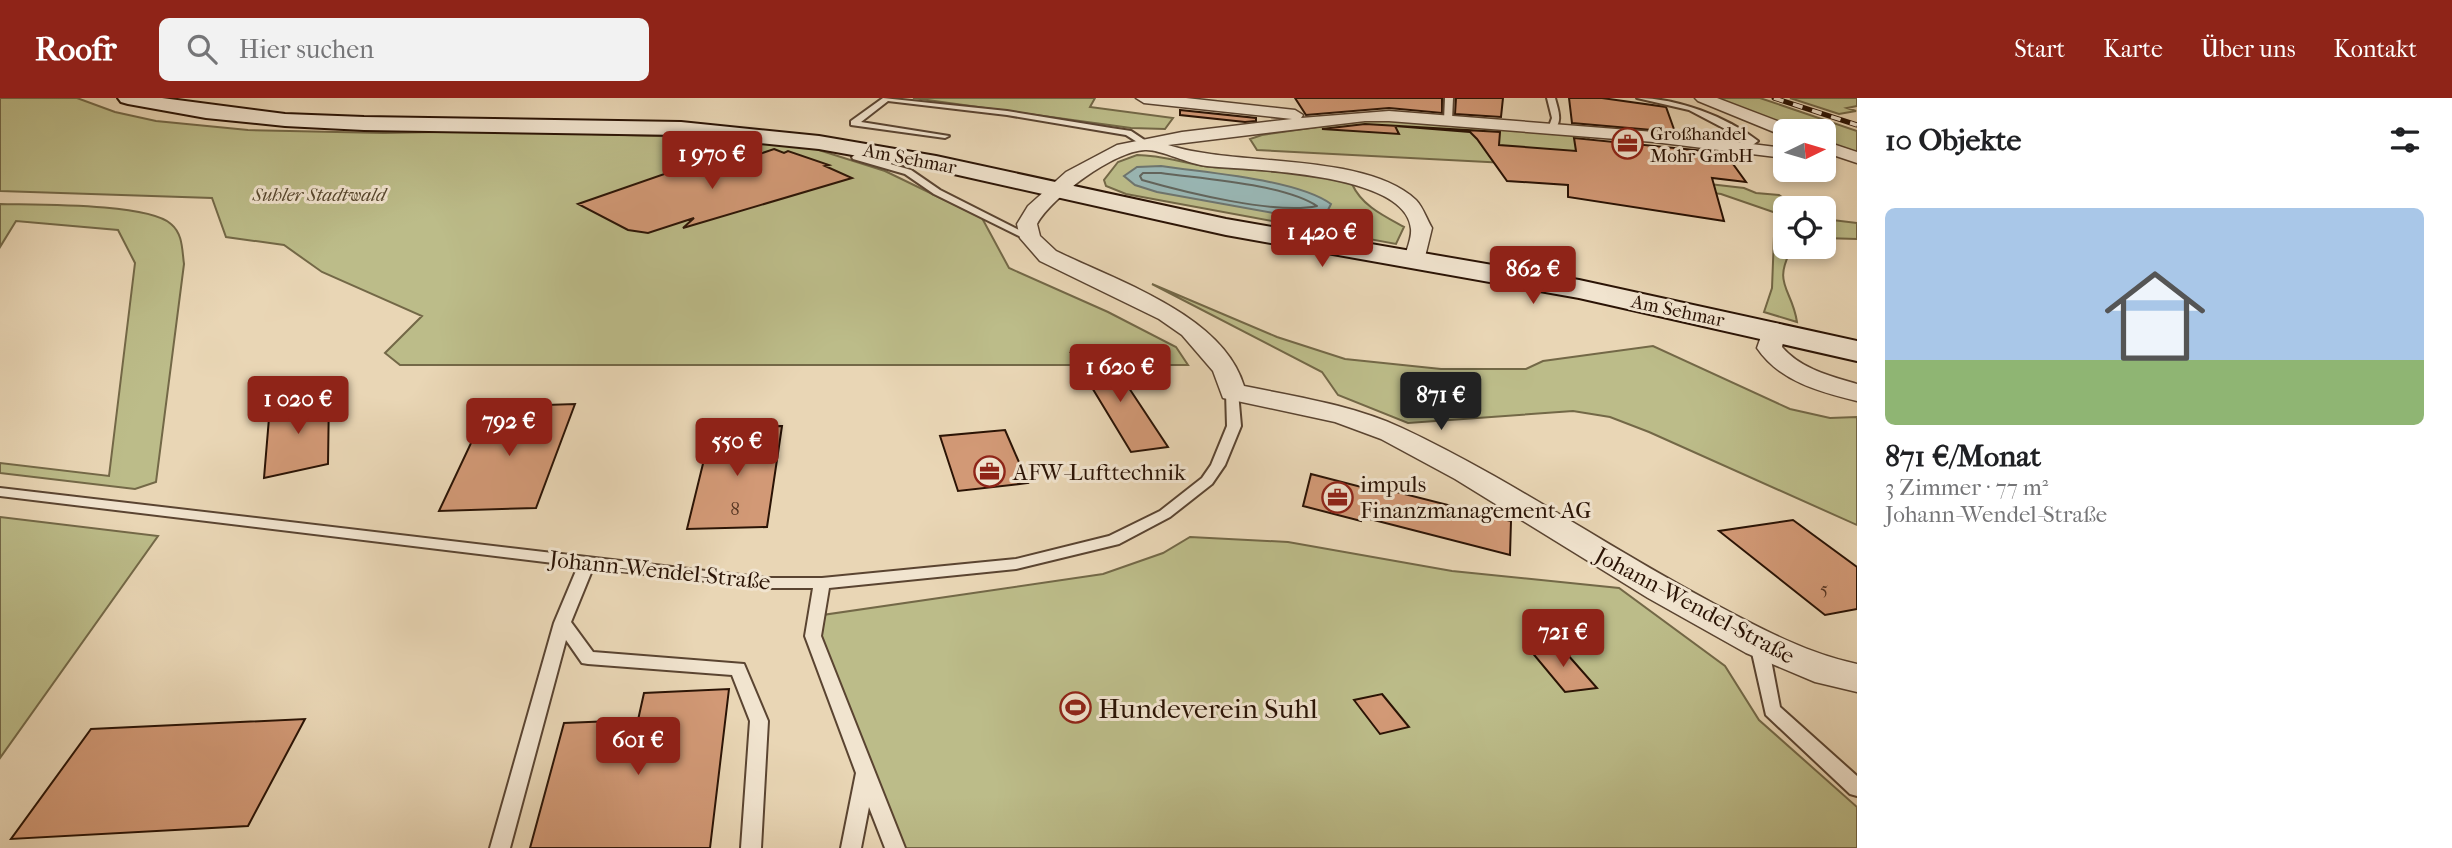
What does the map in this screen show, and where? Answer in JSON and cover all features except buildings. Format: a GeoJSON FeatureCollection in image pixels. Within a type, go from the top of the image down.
{"type":"FeatureCollection","features":[{"type":"Feature","properties":{"kind":"main road","name":"Am Sehmar"},"geometry":{"type":"LineString","coordinates":[[128,98],[241,117],[657,128],[750,134],[892,154],[1238,229],[1541,282],[1774,330],[1857,351]]}},
{"type":"Feature","properties":{"kind":"street"},"geometry":{"type":"LineString","coordinates":[[1144,98],[1288,112],[1296,115],[1305,125]]}},
{"type":"Feature","properties":{"kind":"street"},"geometry":{"type":"LineString","coordinates":[[1703,98],[1773,126]]}},
{"type":"Feature","properties":{"kind":"street"},"geometry":{"type":"LineString","coordinates":[[1030,238],[1027,224],[1034,211],[1073,176],[1123,149],[1145,143],[1365,116],[1654,137],[1773,152]]}},
{"type":"Feature","properties":{"kind":"street"},"geometry":{"type":"LineString","coordinates":[[1145,143],[1202,159],[1328,172],[1375,185],[1404,200],[1415,210],[1423,236],[1415,260]]}},
{"type":"Feature","properties":{"kind":"street"},"geometry":{"type":"LineString","coordinates":[[1836,150],[1854,157]]}},
{"type":"Feature","properties":{"kind":"street"},"geometry":{"type":"LineString","coordinates":[[1836,158],[1854,157]]}},
{"type":"Feature","properties":{"kind":"street","name":"Johann-Wendel-Straße"},"geometry":{"type":"LineString","coordinates":[[1030,238],[1048,256],[1167,314],[1191,330],[1226,370],[1232,392],[1343,415],[1391,433],[1466,473],[1660,590],[1759,644],[1828,673],[1857,678]]}},
{"type":"Feature","properties":{"kind":"street"},"geometry":{"type":"LineString","coordinates":[[1774,330],[1769,348],[1787,365],[1857,393]]}},
{"type":"Feature","properties":{"kind":"lane"},"geometry":{"type":"LineString","coordinates":[[1448,121],[1450,98]]}},
{"type":"Feature","properties":{"kind":"lane"},"geometry":{"type":"LineString","coordinates":[[1551,98],[1556,118],[1552,129]]}},
{"type":"Feature","properties":{"kind":"lane"},"geometry":{"type":"LineString","coordinates":[[1641,98],[1690,108],[1754,141],[1743,148]]}},
{"type":"Feature","properties":{"kind":"lane"},"geometry":{"type":"LineString","coordinates":[[945,135],[854,123],[886,99],[1007,113],[1111,130],[1128,133],[1145,143]]}},
{"type":"Feature","properties":{"kind":"lane"},"geometry":{"type":"LineString","coordinates":[[856,157],[908,172],[937,192],[1030,238]]}},
{"type":"Feature","properties":{"kind":"lane","name":"Johann-Wendel-Straße"},"geometry":{"type":"LineString","coordinates":[[0,492],[766,583],[822,583],[1016,564],[1083,550],[1138,530],[1185,500],[1207,481],[1218,465],[1234,426],[1232,392]]}},
{"type":"Feature","properties":{"kind":"lane"},"geometry":{"type":"LineString","coordinates":[[500,848],[562,623],[588,562]]}},
{"type":"Feature","properties":{"kind":"lane"},"geometry":{"type":"LineString","coordinates":[[822,583],[813,636],[895,848]]}},
{"type":"Feature","properties":{"kind":"lane"},"geometry":{"type":"LineString","coordinates":[[562,623],[588,658],[738,669],[759,722],[751,848]]}},
{"type":"Feature","properties":{"kind":"lane"},"geometry":{"type":"LineString","coordinates":[[1759,644],[1772,709],[1857,788]]}},
{"type":"Feature","properties":{"kind":"lane"},"geometry":{"type":"LineString","coordinates":[[851,848],[866,771]]}},
{"type":"Feature","properties":{"kind":"green space","name":"Suhler Stadtwald"},"geometry":{"type":"Polygon","coordinates":[[[0,98],[77,98],[115,112],[156,121],[248,130],[384,133],[487,131],[692,137],[803,145],[885,171],[982,218],[1009,268],[1108,312],[1176,347],[1188,365],[400,365],[385,353],[422,316],[322,272],[284,245],[226,237],[212,198],[0,191],[0,98]]]}},
{"type":"Feature","properties":{"kind":"green space"},"geometry":{"type":"Polygon","coordinates":[[[913,98],[1095,98],[1090,107],[1173,118],[1165,129],[1131,128],[913,98]]]}},
{"type":"Feature","properties":{"kind":"green space"},"geometry":{"type":"Polygon","coordinates":[[[1713,98],[1760,98],[1822,119],[1773,121],[1713,98]]]}},
{"type":"Feature","properties":{"kind":"green space"},"geometry":{"type":"Polygon","coordinates":[[[1790,98],[1857,98],[1857,106],[1847,108],[1856,111],[1839,114],[1790,98]]]}},
{"type":"Feature","properties":{"kind":"green space"},"geometry":{"type":"Polygon","coordinates":[[[1374,119],[1586,135],[1610,169],[1569,168],[1744,188],[1756,193],[1780,196],[1773,196],[1773,212],[1721,194],[1569,175],[1564,166],[1257,150],[1250,139],[1374,119]]]}},
{"type":"Feature","properties":{"kind":"green space"},"geometry":{"type":"Polygon","coordinates":[[[1836,124],[1857,131],[1857,153],[1836,145],[1836,124]]]}},
{"type":"Feature","properties":{"kind":"green space"},"geometry":{"type":"Polygon","coordinates":[[[1137,155],[1211,167],[1300,173],[1335,179],[1352,184],[1368,204],[1404,227],[1396,244],[1126,194],[1106,186],[1104,180],[1118,162],[1137,155]]]}},
{"type":"Feature","properties":{"kind":"green space"},"geometry":{"type":"Polygon","coordinates":[[[0,204],[90,206],[139,212],[158,217],[171,224],[178,232],[184,264],[156,482],[135,489],[0,473],[0,463],[109,476],[135,263],[118,230],[16,221],[0,247],[0,204]]]}},
{"type":"Feature","properties":{"kind":"green space"},"geometry":{"type":"Polygon","coordinates":[[[1836,220],[1857,223],[1857,239],[1836,238],[1836,220]]]}},
{"type":"Feature","properties":{"kind":"green space"},"geometry":{"type":"Polygon","coordinates":[[[1773,259],[1787,259],[1783,278],[1797,322],[1764,312],[1772,288],[1773,259]]]}},
{"type":"Feature","properties":{"kind":"green space"},"geometry":{"type":"Polygon","coordinates":[[[1152,284],[1277,337],[1345,359],[1441,369],[1526,369],[1543,361],[1653,346],[1790,409],[1830,418],[1857,417],[1857,525],[1610,417],[1573,411],[1408,423],[1338,395],[1322,372],[1152,284]]]}},
{"type":"Feature","properties":{"kind":"green space"},"geometry":{"type":"Polygon","coordinates":[[[0,517],[158,536],[0,758],[0,517]]]}},
{"type":"Feature","properties":{"kind":"green space"},"geometry":{"type":"Polygon","coordinates":[[[1190,537],[1288,542],[1452,571],[1619,588],[1725,666],[1759,720],[1857,807],[1857,848],[895,848],[813,636],[816,616],[1103,574],[1163,553],[1190,537]]]}},
{"type":"Feature","properties":{"kind":"water"},"geometry":{"type":"Polygon","coordinates":[[[1161,166],[1274,183],[1315,195],[1331,204],[1326,214],[1306,216],[1273,213],[1157,192],[1135,185],[1124,176],[1137,167],[1161,166]]]}},
{"type":"Feature","properties":{"kind":"railway"},"geometry":{"type":"LineString","coordinates":[[1774,98],[1857,125]]}},
{"type":"Feature","properties":{"kind":"place","name":"Großhandel Mohr GmbH"},"geometry":{"type":"Point","coordinates":[1627,144]}},
{"type":"Feature","properties":{"kind":"place","name":"AFW-Lufttechnik"},"geometry":{"type":"Point","coordinates":[990,472]}},
{"type":"Feature","properties":{"kind":"place","name":"impuls Finanzmanagement AG"},"geometry":{"type":"Point","coordinates":[1337,497]}},
{"type":"Feature","properties":{"kind":"place","name":"Hundeverein Suhl"},"geometry":{"type":"Point","coordinates":[1075,708]}}]}
